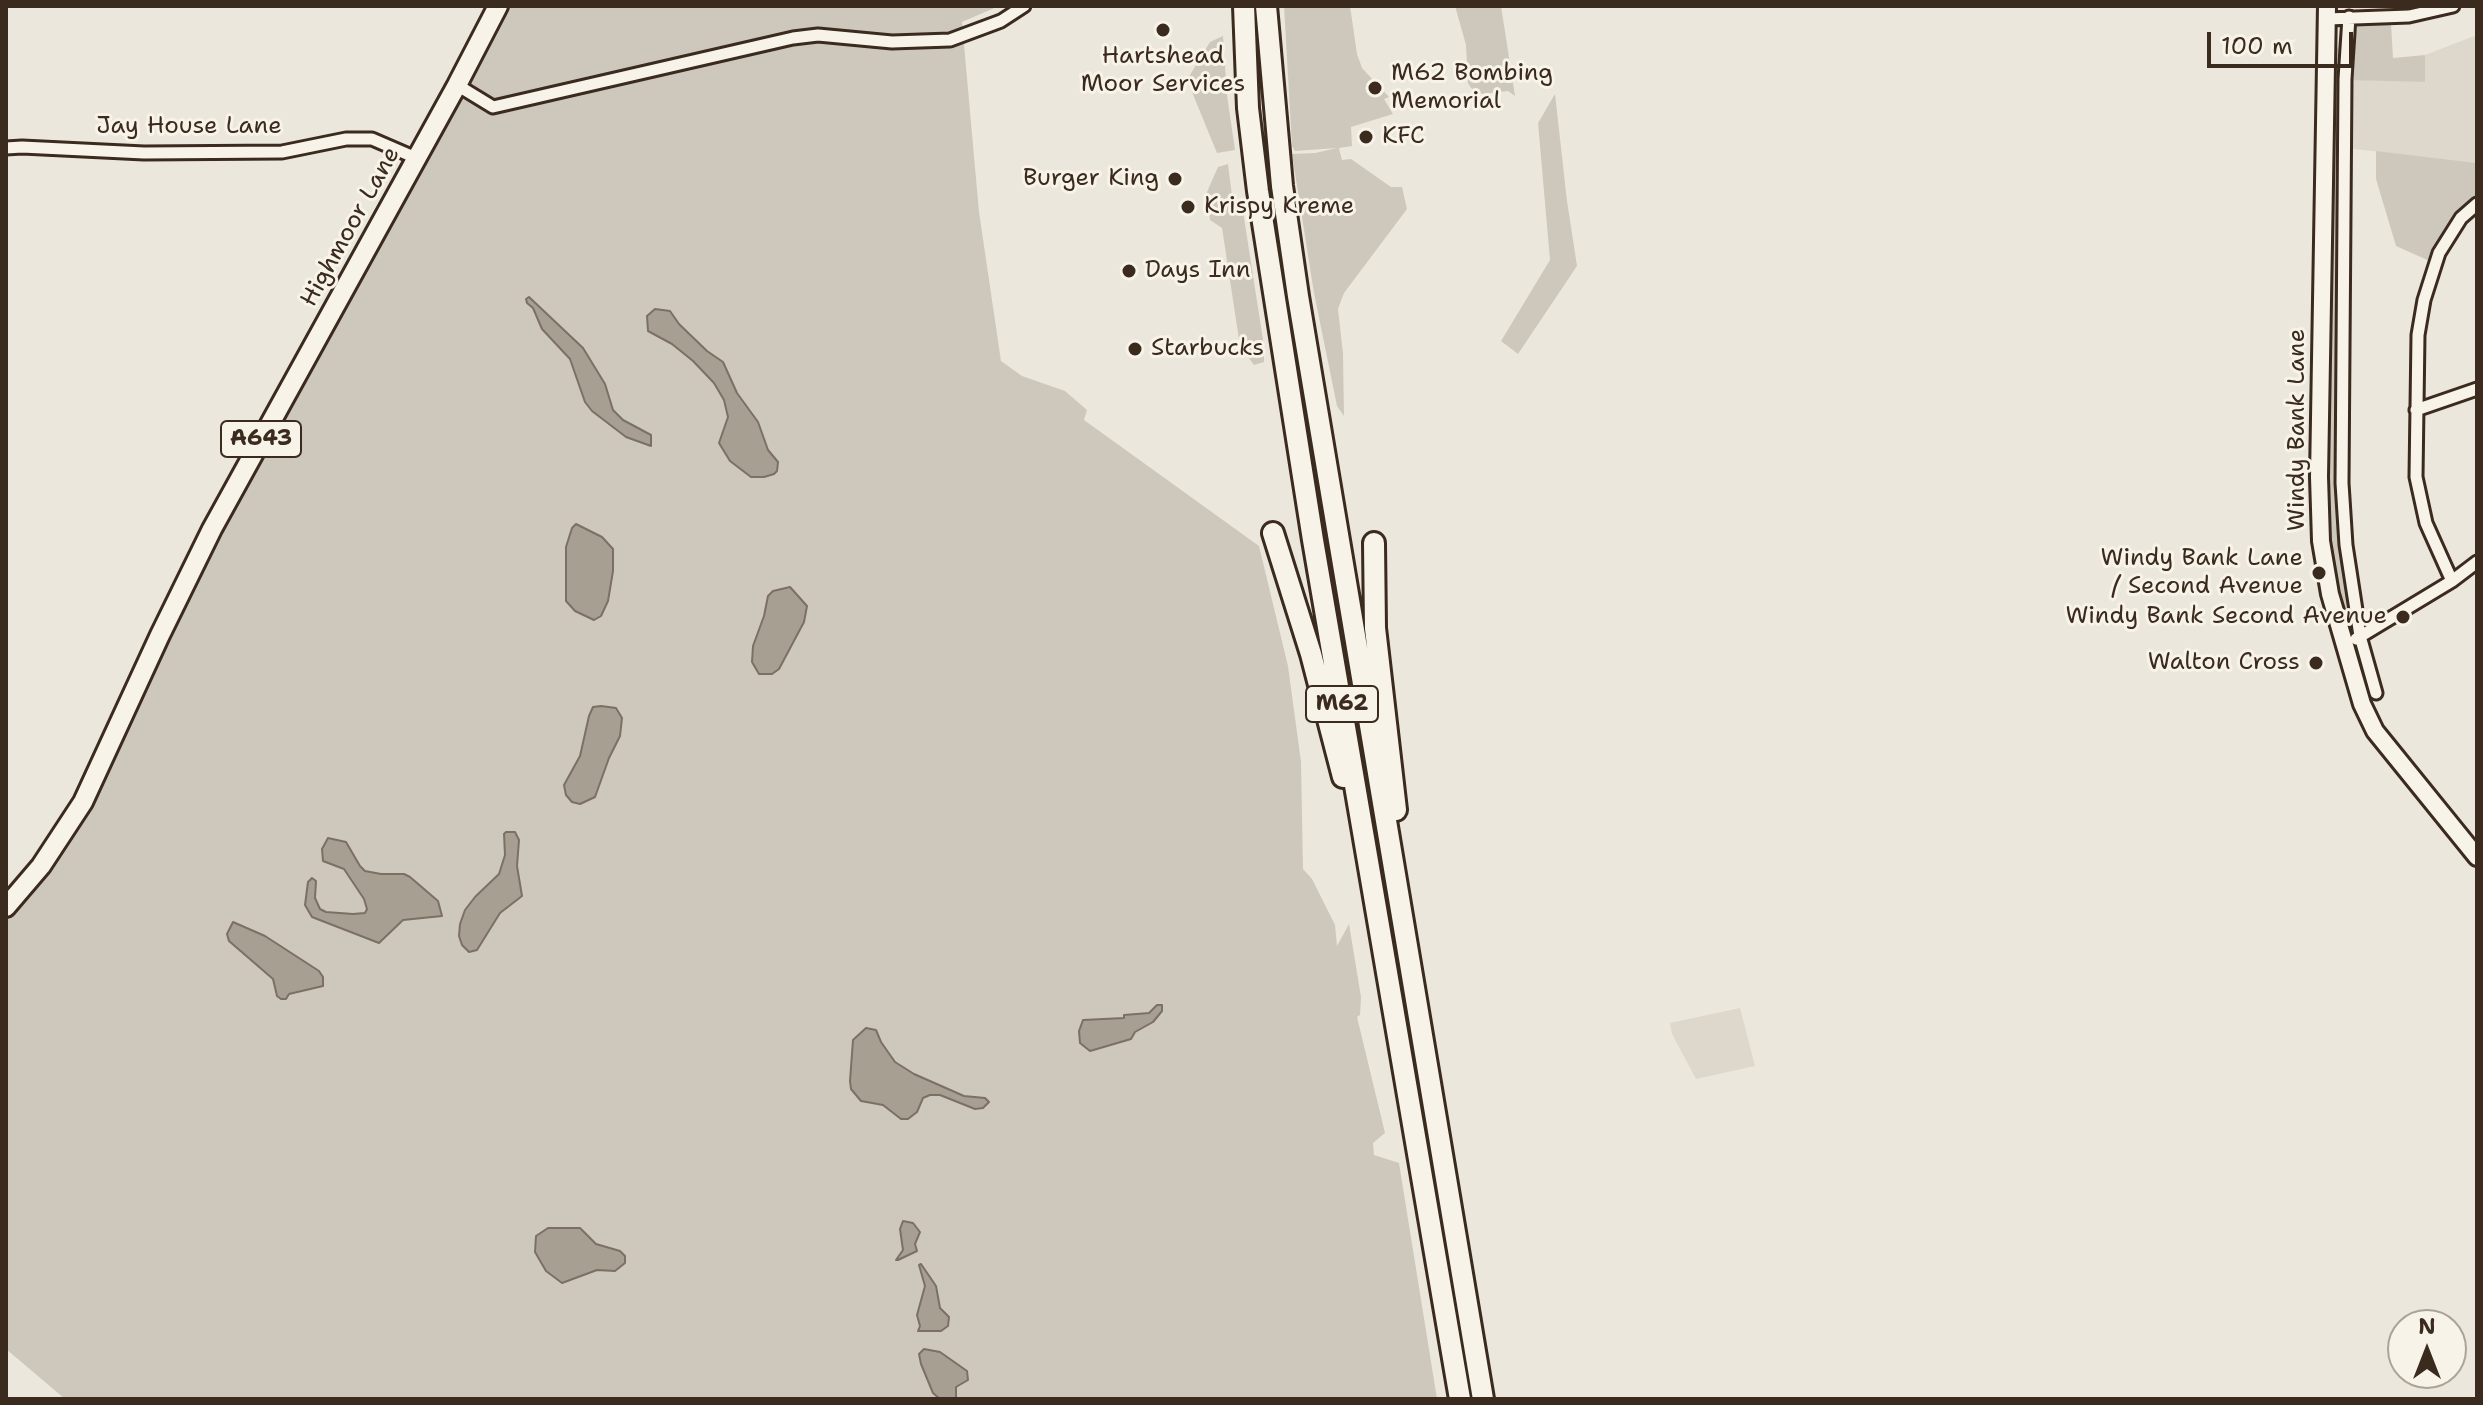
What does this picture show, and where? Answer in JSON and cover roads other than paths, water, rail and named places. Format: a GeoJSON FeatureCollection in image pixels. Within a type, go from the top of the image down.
{"type":"FeatureCollection","features":[{"type":"Feature","properties":{"kind":"highway","name":"M62"},"geometry":{"type":"LineString","coordinates":[[1244,6],[1248,108],[1258,191],[1313,540],[1460,1399]]}},
{"type":"Feature","properties":{"kind":"highway","name":"M62"},"geometry":{"type":"LineString","coordinates":[[1266,6],[1282,186],[1483,1399]]}},
{"type":"Feature","properties":{"kind":"highway"},"geometry":{"type":"LineString","coordinates":[[1273,533],[1311,654],[1375,897]]}},
{"type":"Feature","properties":{"kind":"highway"},"geometry":{"type":"LineString","coordinates":[[1374,543],[1375,628],[1394,783],[1401,905]]}},
{"type":"Feature","properties":{"kind":"main road","name":"A643"},"geometry":{"type":"LineString","coordinates":[[457,85],[498,6]]}},
{"type":"Feature","properties":{"kind":"main road","name":"Windy Bank Lane"},"geometry":{"type":"LineString","coordinates":[[2327,13],[2319,477],[2321,541],[2330,594],[2362,704],[2375,731],[2477,857]]}},
{"type":"Feature","properties":{"kind":"main road","name":"Highmoor Lane"},"geometry":{"type":"LineString","coordinates":[[6,907],[41,866],[83,802],[212,529],[457,85]]}},
{"type":"Feature","properties":{"kind":"street"},"geometry":{"type":"LineString","coordinates":[[457,85],[493,107],[793,38],[818,35],[892,42],[950,40],[1001,21],[1024,6]]}},
{"type":"Feature","properties":{"kind":"street"},"geometry":{"type":"LineString","coordinates":[[2327,13],[2349,17],[2409,16],[2453,6]]}},
{"type":"Feature","properties":{"kind":"street","name":"Windy Bank Lane"},"geometry":{"type":"LineString","coordinates":[[2349,17],[2345,79],[2342,483],[2346,545],[2360,636],[2376,693]]}},
{"type":"Feature","properties":{"kind":"street","name":"Jay House Lane"},"geometry":{"type":"LineString","coordinates":[[6,148],[144,153],[282,152],[346,139],[372,139],[416,158]]}},
{"type":"Feature","properties":{"kind":"street"},"geometry":{"type":"LineString","coordinates":[[2452,581],[2426,523],[2416,477],[2418,335],[2439,253],[2461,218],[2477,204]]}},
{"type":"Feature","properties":{"kind":"street"},"geometry":{"type":"LineString","coordinates":[[2416,410],[2477,389]]}},
{"type":"Feature","properties":{"kind":"street"},"geometry":{"type":"LineString","coordinates":[[2344,645],[2452,581],[2477,562]]}},
{"type":"Feature","properties":{"kind":"place","name":"Hartshead Moor Services"},"geometry":{"type":"Point","coordinates":[1163,30]}},
{"type":"Feature","properties":{"kind":"place","name":"M62 Bombing Memorial"},"geometry":{"type":"Point","coordinates":[1375,88]}},
{"type":"Feature","properties":{"kind":"place","name":"KFC"},"geometry":{"type":"Point","coordinates":[1366,137]}},
{"type":"Feature","properties":{"kind":"place","name":"Burger King"},"geometry":{"type":"Point","coordinates":[1175,179]}},
{"type":"Feature","properties":{"kind":"place","name":"Krispy Kreme"},"geometry":{"type":"Point","coordinates":[1188,207]}},
{"type":"Feature","properties":{"kind":"place","name":"Days Inn"},"geometry":{"type":"Point","coordinates":[1129,271]}},
{"type":"Feature","properties":{"kind":"place","name":"Starbucks"},"geometry":{"type":"Point","coordinates":[1135,349]}},
{"type":"Feature","properties":{"kind":"place","name":"Windy Bank Lane / Second Avenue"},"geometry":{"type":"Point","coordinates":[2319,573]}},
{"type":"Feature","properties":{"kind":"place","name":"Windy Bank Second Avenue"},"geometry":{"type":"Point","coordinates":[2403,617]}},
{"type":"Feature","properties":{"kind":"place","name":"Walton Cross"},"geometry":{"type":"Point","coordinates":[2316,663]}}]}
